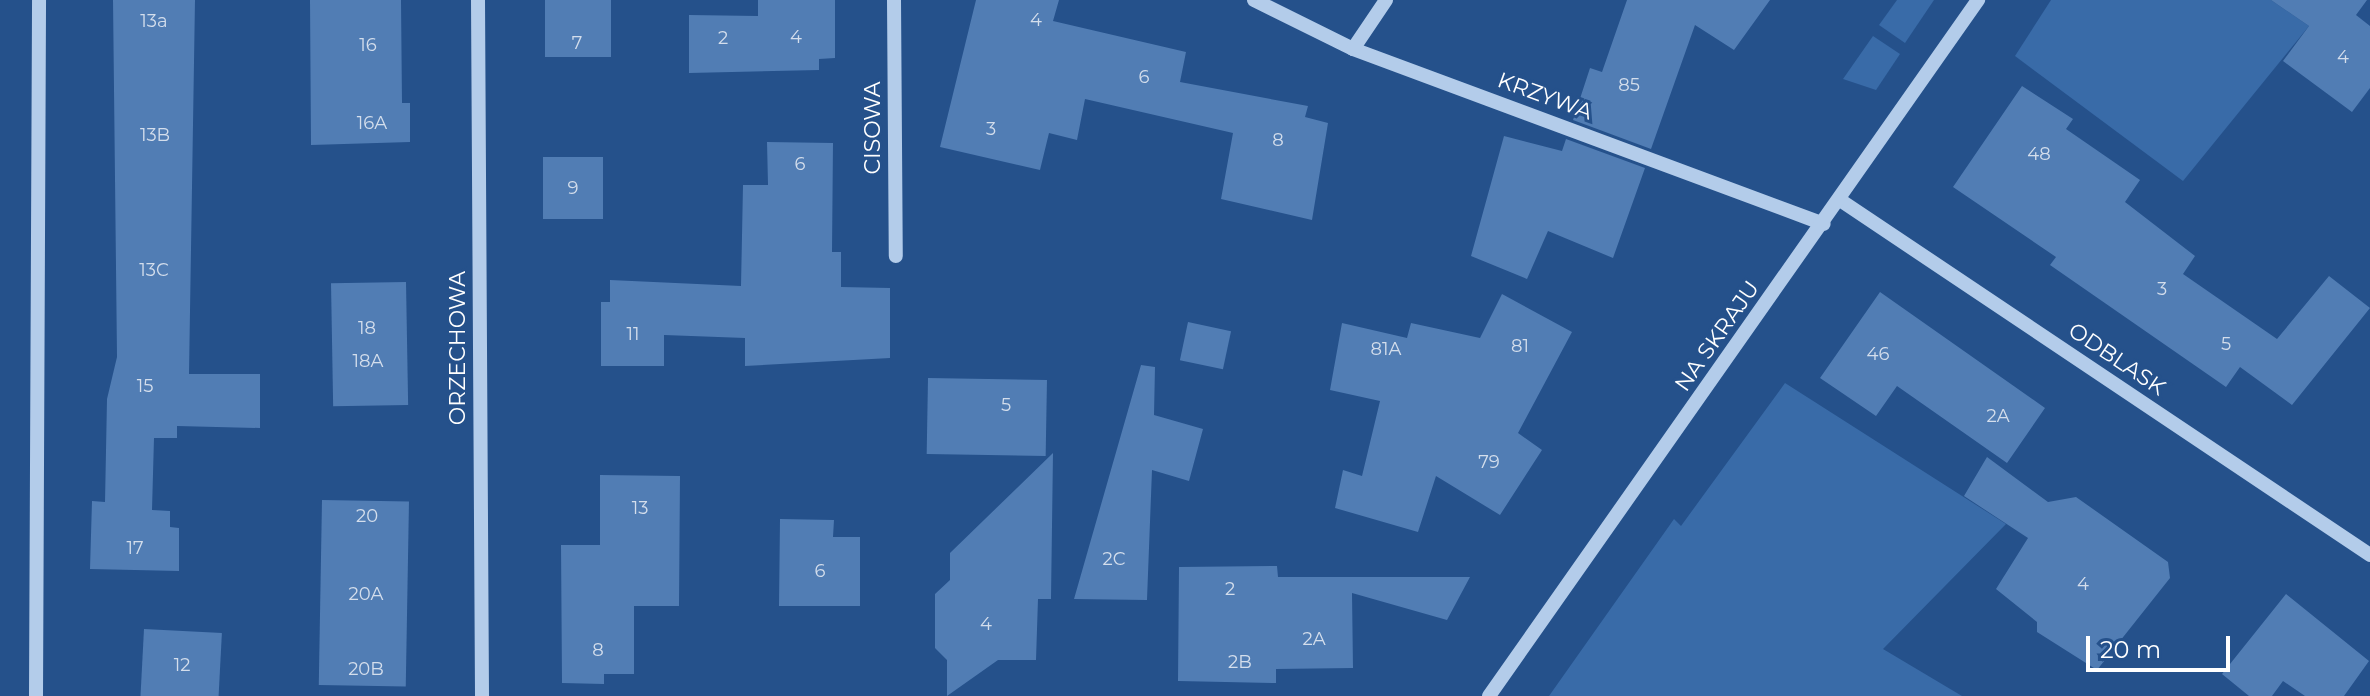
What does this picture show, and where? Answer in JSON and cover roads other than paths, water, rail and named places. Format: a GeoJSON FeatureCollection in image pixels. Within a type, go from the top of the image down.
{"type":"FeatureCollection","features":[{"type":"Feature","properties":{"kind":"street"},"geometry":{"type":"LineString","coordinates":[[36,696],[39,0]]}},
{"type":"Feature","properties":{"kind":"street","name":"ORZECHOWA"},"geometry":{"type":"LineString","coordinates":[[478,0],[482,696]]}},
{"type":"Feature","properties":{"kind":"street","name":"CISOWA"},"geometry":{"type":"LineString","coordinates":[[894,0],[896,256]]}},
{"type":"Feature","properties":{"kind":"street","name":"KRZYWA"},"geometry":{"type":"LineString","coordinates":[[1254,0],[1353,49],[1824,224]]}},
{"type":"Feature","properties":{"kind":"street"},"geometry":{"type":"LineString","coordinates":[[1353,49],[1386,0]]}},
{"type":"Feature","properties":{"kind":"street","name":"NA SKRAJU"},"geometry":{"type":"LineString","coordinates":[[1489,696],[1824,224],[1978,0]]}},
{"type":"Feature","properties":{"kind":"street","name":"ODBLASK"},"geometry":{"type":"LineString","coordinates":[[1840,200],[2370,555]]}}]}
